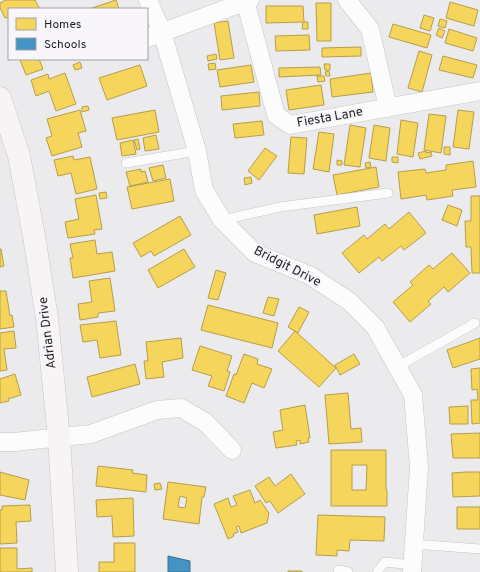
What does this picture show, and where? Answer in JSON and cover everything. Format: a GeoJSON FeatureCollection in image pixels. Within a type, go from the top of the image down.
{"type":"FeatureCollection","features":[{"type":"Feature","properties":{"kind":"street","name":"Bridgit Drive"},"geometry":{"type":"LineString","coordinates":[[148,0],[155,35],[197,151],[204,190],[222,220],[255,253],[309,275],[349,301],[375,327],[413,395],[418,467],[413,568]]}},
{"type":"Feature","properties":{"kind":"street"},"geometry":{"type":"LineString","coordinates":[[347,0],[370,29],[388,108]]}},
{"type":"Feature","properties":{"kind":"street"},"geometry":{"type":"LineString","coordinates":[[155,35],[247,1]]}},
{"type":"Feature","properties":{"kind":"street","name":"Fiesta Lane"},"geometry":{"type":"LineString","coordinates":[[247,1],[276,114],[290,125],[480,91]]}},
{"type":"Feature","properties":{"kind":"street","name":"Adrian Drive"},"geometry":{"type":"LineString","coordinates":[[0,98],[19,156],[47,318],[59,438],[67,572]]}},
{"type":"Feature","properties":{"kind":"street"},"geometry":{"type":"LineString","coordinates":[[0,442],[14,442],[91,434],[157,410],[181,408],[205,422],[232,450]]}},
{"type":"Feature","properties":{"kind":"lane"},"geometry":{"type":"LineString","coordinates":[[126,163],[197,151]]}},
{"type":"Feature","properties":{"kind":"lane"},"geometry":{"type":"LineString","coordinates":[[222,220],[280,207],[388,193]]}},
{"type":"Feature","properties":{"kind":"lane"},"geometry":{"type":"LineString","coordinates":[[398,367],[475,323]]}},
{"type":"Feature","properties":{"kind":"lane"},"geometry":{"type":"LineString","coordinates":[[414,544],[480,549]]}},
{"type":"Feature","properties":{"kind":"lane"},"geometry":{"type":"LineString","coordinates":[[377,572],[385,562],[413,568]]}},
{"type":"Feature","properties":{"kind":"lane"},"geometry":{"type":"LineString","coordinates":[[338,570],[348,572]]}},
{"type":"Feature","properties":{"kind":"building: Homes"},"geometry":{"type":"Polygon","coordinates":[[[6,0],[35,0],[39,8],[8,8],[8,17],[5,18],[0,8],[0,3],[6,0]]]}},
{"type":"Feature","properties":{"kind":"building: Homes"},"geometry":{"type":"Polygon","coordinates":[[[116,0],[119,8],[92,8],[116,0]]]}},
{"type":"Feature","properties":{"kind":"building: Homes"},"geometry":{"type":"Polygon","coordinates":[[[450,2],[478,10],[474,26],[446,18],[450,2]]]}},
{"type":"Feature","properties":{"kind":"building: Homes"},"geometry":{"type":"Polygon","coordinates":[[[316,3],[331,3],[331,41],[317,41],[316,3]]]}},
{"type":"Feature","properties":{"kind":"building: Homes"},"geometry":{"type":"Polygon","coordinates":[[[266,6],[303,6],[304,22],[308,22],[308,29],[302,29],[303,22],[266,23],[266,6]]]}},
{"type":"Feature","properties":{"kind":"building: Homes"},"geometry":{"type":"Polygon","coordinates":[[[424,15],[434,18],[430,31],[420,28],[424,15]]]}},
{"type":"Feature","properties":{"kind":"building: Homes"},"geometry":{"type":"Polygon","coordinates":[[[440,19],[447,21],[445,28],[438,26],[440,19]]]}},
{"type":"Feature","properties":{"kind":"building: Homes"},"geometry":{"type":"Polygon","coordinates":[[[228,21],[234,58],[220,60],[214,23],[228,21]]]}},
{"type":"Feature","properties":{"kind":"building: Homes"},"geometry":{"type":"Polygon","coordinates":[[[393,24],[431,35],[427,48],[389,37],[393,24]]]}},
{"type":"Feature","properties":{"kind":"building: Homes"},"geometry":{"type":"Polygon","coordinates":[[[439,28],[445,31],[442,38],[436,35],[439,28]]]}},
{"type":"Feature","properties":{"kind":"building: Homes"},"geometry":{"type":"Polygon","coordinates":[[[449,29],[477,38],[473,51],[445,43],[449,29]]]}},
{"type":"Feature","properties":{"kind":"building: Homes"},"geometry":{"type":"Polygon","coordinates":[[[309,35],[310,50],[276,51],[275,36],[309,35]]]}},
{"type":"Feature","properties":{"kind":"building: Homes"},"geometry":{"type":"Polygon","coordinates":[[[361,47],[361,56],[322,57],[322,48],[361,47]]]}},
{"type":"Feature","properties":{"kind":"building: Homes"},"geometry":{"type":"Polygon","coordinates":[[[419,51],[432,55],[422,92],[408,88],[419,51]]]}},
{"type":"Feature","properties":{"kind":"building: Homes"},"geometry":{"type":"Polygon","coordinates":[[[216,54],[217,59],[208,61],[207,56],[216,54]]]}},
{"type":"Feature","properties":{"kind":"building: Homes"},"geometry":{"type":"Polygon","coordinates":[[[443,56],[477,65],[473,78],[439,70],[443,56]]]}},
{"type":"Feature","properties":{"kind":"building: Homes"},"geometry":{"type":"Polygon","coordinates":[[[20,60],[39,60],[43,69],[26,75],[20,60]]]}},
{"type":"Feature","properties":{"kind":"building: Homes"},"geometry":{"type":"Polygon","coordinates":[[[80,62],[82,68],[75,70],[73,65],[80,62]]]}},
{"type":"Feature","properties":{"kind":"building: Homes"},"geometry":{"type":"Polygon","coordinates":[[[215,63],[216,69],[209,70],[208,64],[215,63]]]}},
{"type":"Feature","properties":{"kind":"building: Homes"},"geometry":{"type":"Polygon","coordinates":[[[324,64],[330,64],[330,70],[325,70],[324,64]]]}},
{"type":"Feature","properties":{"kind":"building: Homes"},"geometry":{"type":"Polygon","coordinates":[[[140,65],[147,86],[107,100],[99,78],[140,65]]]}},
{"type":"Feature","properties":{"kind":"building: Homes"},"geometry":{"type":"Polygon","coordinates":[[[251,65],[254,82],[220,87],[217,70],[251,65]]]}},
{"type":"Feature","properties":{"kind":"building: Homes"},"geometry":{"type":"Polygon","coordinates":[[[320,67],[321,75],[279,77],[279,68],[320,67]]]}},
{"type":"Feature","properties":{"kind":"building: Homes"},"geometry":{"type":"Polygon","coordinates":[[[329,71],[330,76],[326,76],[325,72],[329,71]]]}},
{"type":"Feature","properties":{"kind":"building: Homes"},"geometry":{"type":"Polygon","coordinates":[[[65,73],[76,104],[56,111],[49,91],[36,96],[31,80],[48,74],[49,79],[65,73]]]}},
{"type":"Feature","properties":{"kind":"building: Homes"},"geometry":{"type":"Polygon","coordinates":[[[371,73],[373,92],[332,97],[330,79],[371,73]]]}},
{"type":"Feature","properties":{"kind":"building: Homes"},"geometry":{"type":"Polygon","coordinates":[[[317,76],[324,76],[325,81],[318,82],[317,76]]]}},
{"type":"Feature","properties":{"kind":"building: Homes"},"geometry":{"type":"Polygon","coordinates":[[[321,85],[324,105],[289,110],[286,90],[321,85]]]}},
{"type":"Feature","properties":{"kind":"building: Homes"},"geometry":{"type":"Polygon","coordinates":[[[259,92],[260,106],[222,110],[221,96],[259,92]]]}},
{"type":"Feature","properties":{"kind":"building: Homes"},"geometry":{"type":"Polygon","coordinates":[[[88,106],[89,110],[82,112],[82,107],[88,106]]]}},
{"type":"Feature","properties":{"kind":"building: Homes"},"geometry":{"type":"Polygon","coordinates":[[[80,110],[86,131],[78,133],[82,147],[52,156],[46,138],[52,136],[47,119],[80,110]]]}},
{"type":"Feature","properties":{"kind":"building: Homes"},"geometry":{"type":"Polygon","coordinates":[[[155,110],[159,132],[117,140],[112,118],[155,110]]]}},
{"type":"Feature","properties":{"kind":"building: Homes"},"geometry":{"type":"Polygon","coordinates":[[[458,110],[474,112],[469,149],[453,147],[458,110]]]}},
{"type":"Feature","properties":{"kind":"building: Homes"},"geometry":{"type":"Polygon","coordinates":[[[429,114],[446,116],[441,153],[424,150],[429,114]]]}},
{"type":"Feature","properties":{"kind":"building: Homes"},"geometry":{"type":"Polygon","coordinates":[[[401,120],[418,123],[413,157],[397,154],[401,120]]]}},
{"type":"Feature","properties":{"kind":"building: Homes"},"geometry":{"type":"Polygon","coordinates":[[[262,121],[264,135],[235,138],[233,124],[262,121]]]}},
{"type":"Feature","properties":{"kind":"building: Homes"},"geometry":{"type":"Polygon","coordinates":[[[350,125],[366,128],[360,167],[344,165],[350,125]]]}},
{"type":"Feature","properties":{"kind":"building: Homes"},"geometry":{"type":"Polygon","coordinates":[[[374,125],[390,128],[386,161],[369,158],[374,125]]]}},
{"type":"Feature","properties":{"kind":"building: Homes"},"geometry":{"type":"Polygon","coordinates":[[[319,132],[334,134],[329,172],[313,169],[319,132]]]}},
{"type":"Feature","properties":{"kind":"building: Homes"},"geometry":{"type":"Polygon","coordinates":[[[156,135],[159,149],[145,151],[143,138],[156,135]]]}},
{"type":"Feature","properties":{"kind":"building: Homes"},"geometry":{"type":"Polygon","coordinates":[[[291,137],[307,138],[304,174],[288,173],[291,137]]]}},
{"type":"Feature","properties":{"kind":"building: Homes"},"geometry":{"type":"Polygon","coordinates":[[[138,139],[140,149],[137,150],[134,140],[138,139]]]}},
{"type":"Feature","properties":{"kind":"building: Homes"},"geometry":{"type":"Polygon","coordinates":[[[133,140],[136,154],[122,156],[120,143],[133,140]]]}},
{"type":"Feature","properties":{"kind":"building: Homes"},"geometry":{"type":"Polygon","coordinates":[[[444,147],[450,147],[450,155],[444,154],[444,147]]]}},
{"type":"Feature","properties":{"kind":"building: Homes"},"geometry":{"type":"Polygon","coordinates":[[[265,148],[277,156],[259,180],[248,171],[265,148]]]}},
{"type":"Feature","properties":{"kind":"building: Homes"},"geometry":{"type":"Polygon","coordinates":[[[426,151],[426,153],[431,152],[432,156],[420,159],[418,153],[426,151]]]}},
{"type":"Feature","properties":{"kind":"building: Homes"},"geometry":{"type":"Polygon","coordinates":[[[73,156],[74,160],[90,157],[97,189],[76,194],[71,173],[58,176],[54,160],[73,156]]]}},
{"type":"Feature","properties":{"kind":"building: Homes"},"geometry":{"type":"Polygon","coordinates":[[[392,157],[398,157],[398,163],[392,162],[392,157]]]}},
{"type":"Feature","properties":{"kind":"building: Homes"},"geometry":{"type":"Polygon","coordinates":[[[337,160],[342,161],[342,165],[337,165],[337,160]]]}},
{"type":"Feature","properties":{"kind":"building: Homes"},"geometry":{"type":"Polygon","coordinates":[[[473,161],[476,187],[452,190],[453,196],[427,200],[426,195],[401,199],[398,172],[425,169],[426,173],[446,170],[446,165],[473,161]]]}},
{"type":"Feature","properties":{"kind":"building: Homes"},"geometry":{"type":"Polygon","coordinates":[[[370,162],[371,167],[366,168],[365,163],[370,162]]]}},
{"type":"Feature","properties":{"kind":"building: Homes"},"geometry":{"type":"Polygon","coordinates":[[[163,165],[166,178],[153,181],[149,168],[163,165]]]}},
{"type":"Feature","properties":{"kind":"building: Homes"},"geometry":{"type":"Polygon","coordinates":[[[376,167],[379,187],[337,195],[333,175],[376,167]]]}},
{"type":"Feature","properties":{"kind":"building: Homes"},"geometry":{"type":"Polygon","coordinates":[[[141,169],[141,172],[145,171],[148,182],[130,186],[126,172],[141,169]]]}},
{"type":"Feature","properties":{"kind":"building: Homes"},"geometry":{"type":"Polygon","coordinates":[[[251,177],[252,183],[245,185],[244,178],[251,177]]]}},
{"type":"Feature","properties":{"kind":"building: Homes"},"geometry":{"type":"Polygon","coordinates":[[[170,179],[174,201],[132,209],[127,187],[170,179]]]}},
{"type":"Feature","properties":{"kind":"building: Homes"},"geometry":{"type":"Polygon","coordinates":[[[106,192],[107,198],[100,199],[99,193],[106,192]]]}},
{"type":"Feature","properties":{"kind":"building: Homes"},"geometry":{"type":"Polygon","coordinates":[[[96,195],[102,229],[94,230],[95,234],[68,238],[65,222],[79,219],[75,199],[96,195]]]}},
{"type":"Feature","properties":{"kind":"building: Homes"},"geometry":{"type":"Polygon","coordinates":[[[471,196],[480,196],[480,273],[472,273],[471,247],[466,247],[465,221],[471,221],[471,196]]]}},
{"type":"Feature","properties":{"kind":"building: Homes"},"geometry":{"type":"Polygon","coordinates":[[[448,205],[462,210],[457,226],[442,220],[448,205]]]}},
{"type":"Feature","properties":{"kind":"building: Homes"},"geometry":{"type":"Polygon","coordinates":[[[357,207],[360,226],[317,234],[314,215],[357,207]]]}},
{"type":"Feature","properties":{"kind":"building: Homes"},"geometry":{"type":"Polygon","coordinates":[[[409,212],[426,233],[404,250],[401,246],[382,261],[379,257],[359,273],[342,253],[364,235],[367,239],[385,224],[389,229],[409,212]]]}},
{"type":"Feature","properties":{"kind":"building: Homes"},"geometry":{"type":"Polygon","coordinates":[[[180,216],[191,235],[154,256],[151,251],[141,257],[133,243],[180,216]]]}},
{"type":"Feature","properties":{"kind":"building: Homes"},"geometry":{"type":"Polygon","coordinates":[[[95,240],[97,254],[112,252],[115,271],[73,278],[70,258],[73,258],[70,244],[95,240]]]}},
{"type":"Feature","properties":{"kind":"building: Homes"},"geometry":{"type":"Polygon","coordinates":[[[0,249],[4,266],[0,267],[0,249]]]}},
{"type":"Feature","properties":{"kind":"building: Homes"},"geometry":{"type":"Polygon","coordinates":[[[184,249],[195,267],[158,288],[148,270],[184,249]]]}},
{"type":"Feature","properties":{"kind":"building: Homes"},"geometry":{"type":"Polygon","coordinates":[[[452,253],[470,273],[448,292],[444,287],[428,301],[431,304],[410,322],[393,302],[413,285],[410,282],[429,265],[433,269],[452,253]]]}},
{"type":"Feature","properties":{"kind":"building: Homes"},"geometry":{"type":"Polygon","coordinates":[[[216,270],[226,273],[218,300],[208,298],[216,270]]]}},
{"type":"Feature","properties":{"kind":"building: Homes"},"geometry":{"type":"Polygon","coordinates":[[[110,278],[115,311],[98,313],[98,317],[80,320],[78,304],[92,302],[89,281],[110,278]]]}},
{"type":"Feature","properties":{"kind":"building: Homes"},"geometry":{"type":"Polygon","coordinates":[[[0,291],[6,291],[10,316],[12,315],[14,327],[0,329],[0,291]]]}},
{"type":"Feature","properties":{"kind":"building: Homes"},"geometry":{"type":"Polygon","coordinates":[[[268,297],[279,299],[274,316],[263,313],[268,297]]]}},
{"type":"Feature","properties":{"kind":"building: Homes"},"geometry":{"type":"Polygon","coordinates":[[[208,305],[278,323],[272,348],[201,330],[208,305]]]}},
{"type":"Feature","properties":{"kind":"building: Homes"},"geometry":{"type":"Polygon","coordinates":[[[299,307],[309,312],[298,333],[288,327],[299,307]]]}},
{"type":"Feature","properties":{"kind":"building: Homes"},"geometry":{"type":"Polygon","coordinates":[[[116,321],[121,355],[100,358],[97,340],[83,342],[80,325],[116,321]]]}},
{"type":"Feature","properties":{"kind":"building: Homes"},"geometry":{"type":"Polygon","coordinates":[[[14,331],[16,348],[4,349],[7,370],[0,371],[0,333],[14,331]]]}},
{"type":"Feature","properties":{"kind":"building: Homes"},"geometry":{"type":"Polygon","coordinates":[[[295,331],[336,368],[319,387],[278,351],[295,331]]]}},
{"type":"Feature","properties":{"kind":"building: Homes"},"geometry":{"type":"Polygon","coordinates":[[[181,338],[183,358],[162,362],[164,377],[146,379],[144,361],[148,361],[146,342],[181,338]]]}},
{"type":"Feature","properties":{"kind":"building: Homes"},"geometry":{"type":"Polygon","coordinates":[[[480,338],[480,359],[453,368],[447,350],[480,338]]]}},
{"type":"Feature","properties":{"kind":"building: Homes"},"geometry":{"type":"Polygon","coordinates":[[[200,346],[232,356],[227,371],[230,372],[224,391],[208,386],[212,376],[192,370],[200,346]]]}},
{"type":"Feature","properties":{"kind":"building: Homes"},"geometry":{"type":"Polygon","coordinates":[[[244,354],[258,359],[257,364],[272,369],[264,388],[252,383],[244,403],[226,396],[234,374],[236,375],[244,354]]]}},
{"type":"Feature","properties":{"kind":"building: Homes"},"geometry":{"type":"Polygon","coordinates":[[[354,354],[360,364],[340,375],[335,365],[354,354]]]}},
{"type":"Feature","properties":{"kind":"building: Homes"},"geometry":{"type":"Polygon","coordinates":[[[135,364],[140,384],[92,397],[87,377],[135,364]]]}},
{"type":"Feature","properties":{"kind":"building: Homes"},"geometry":{"type":"Polygon","coordinates":[[[480,368],[480,423],[472,424],[471,400],[478,400],[477,389],[472,390],[471,369],[480,368]]]}},
{"type":"Feature","properties":{"kind":"building: Homes"},"geometry":{"type":"Polygon","coordinates":[[[15,374],[21,395],[8,399],[9,401],[0,403],[0,379],[15,374]]]}},
{"type":"Feature","properties":{"kind":"building: Homes"},"geometry":{"type":"Polygon","coordinates":[[[348,393],[351,429],[361,428],[362,442],[329,444],[325,395],[348,393]]]}},
{"type":"Feature","properties":{"kind":"building: Homes"},"geometry":{"type":"Polygon","coordinates":[[[305,405],[310,438],[308,438],[309,442],[300,444],[300,440],[296,441],[297,445],[276,448],[273,432],[283,430],[280,410],[305,405]]]}},
{"type":"Feature","properties":{"kind":"building: Homes"},"geometry":{"type":"Polygon","coordinates":[[[468,406],[468,424],[450,424],[449,407],[468,406]]]}},
{"type":"Feature","properties":{"kind":"building: Homes"},"geometry":{"type":"Polygon","coordinates":[[[480,433],[480,458],[453,458],[451,434],[480,433]]]}},
{"type":"Feature","properties":{"kind":"building: Homes"},"geometry":{"type":"Polygon","coordinates":[[[331,450],[386,450],[387,506],[331,506],[331,450]],[[352,465],[352,490],[366,490],[367,465],[352,465]]]}},
{"type":"Feature","properties":{"kind":"building: Homes"},"geometry":{"type":"Polygon","coordinates":[[[98,466],[133,470],[132,473],[147,475],[146,492],[96,486],[98,466]]]}},
{"type":"Feature","properties":{"kind":"building: Homes"},"geometry":{"type":"Polygon","coordinates":[[[0,472],[29,480],[25,500],[0,495],[0,472]]]}},
{"type":"Feature","properties":{"kind":"building: Homes"},"geometry":{"type":"Polygon","coordinates":[[[480,472],[480,496],[453,497],[452,473],[480,472]]]}},
{"type":"Feature","properties":{"kind":"building: Homes"},"geometry":{"type":"Polygon","coordinates":[[[291,474],[305,494],[278,513],[270,501],[266,503],[255,486],[269,477],[275,486],[291,474]]]}},
{"type":"Feature","properties":{"kind":"building: Homes"},"geometry":{"type":"Polygon","coordinates":[[[168,482],[206,487],[204,497],[202,497],[199,524],[163,519],[168,482]],[[180,496],[178,507],[185,508],[187,498],[180,496]]]}},
{"type":"Feature","properties":{"kind":"building: Homes"},"geometry":{"type":"Polygon","coordinates":[[[160,483],[162,489],[155,490],[154,484],[160,483]]]}},
{"type":"Feature","properties":{"kind":"building: Homes"},"geometry":{"type":"Polygon","coordinates":[[[250,490],[255,503],[260,500],[269,513],[267,523],[241,533],[239,526],[236,527],[238,532],[233,534],[234,536],[228,539],[214,504],[228,498],[231,507],[237,505],[233,496],[250,490]]]}},
{"type":"Feature","properties":{"kind":"building: Homes"},"geometry":{"type":"Polygon","coordinates":[[[133,498],[134,536],[113,537],[112,516],[97,517],[96,500],[133,498]]]}},
{"type":"Feature","properties":{"kind":"building: Homes"},"geometry":{"type":"Polygon","coordinates":[[[30,505],[31,521],[16,522],[17,543],[0,544],[0,510],[2,510],[2,506],[30,505]]]}},
{"type":"Feature","properties":{"kind":"building: Homes"},"geometry":{"type":"Polygon","coordinates":[[[457,507],[480,507],[480,529],[457,529],[457,507]]]}},
{"type":"Feature","properties":{"kind":"building: Homes"},"geometry":{"type":"Polygon","coordinates":[[[318,515],[385,517],[384,541],[350,540],[349,551],[337,550],[337,556],[316,555],[318,515]]]}},
{"type":"Feature","properties":{"kind":"building: Homes"},"geometry":{"type":"Polygon","coordinates":[[[114,543],[135,543],[135,572],[99,572],[99,562],[114,562],[114,543]]]}},
{"type":"Feature","properties":{"kind":"building: Homes"},"geometry":{"type":"Polygon","coordinates":[[[0,548],[17,548],[17,569],[32,568],[32,572],[0,572],[0,548]]]}},
{"type":"Feature","properties":{"kind":"building: Homes"},"geometry":{"type":"Polygon","coordinates":[[[302,571],[302,572],[288,572],[302,571]]]}},
{"type":"Feature","properties":{"kind":"building: Schools"},"geometry":{"type":"Polygon","coordinates":[[[168,556],[190,561],[190,572],[168,572],[168,556]]]}}]}
